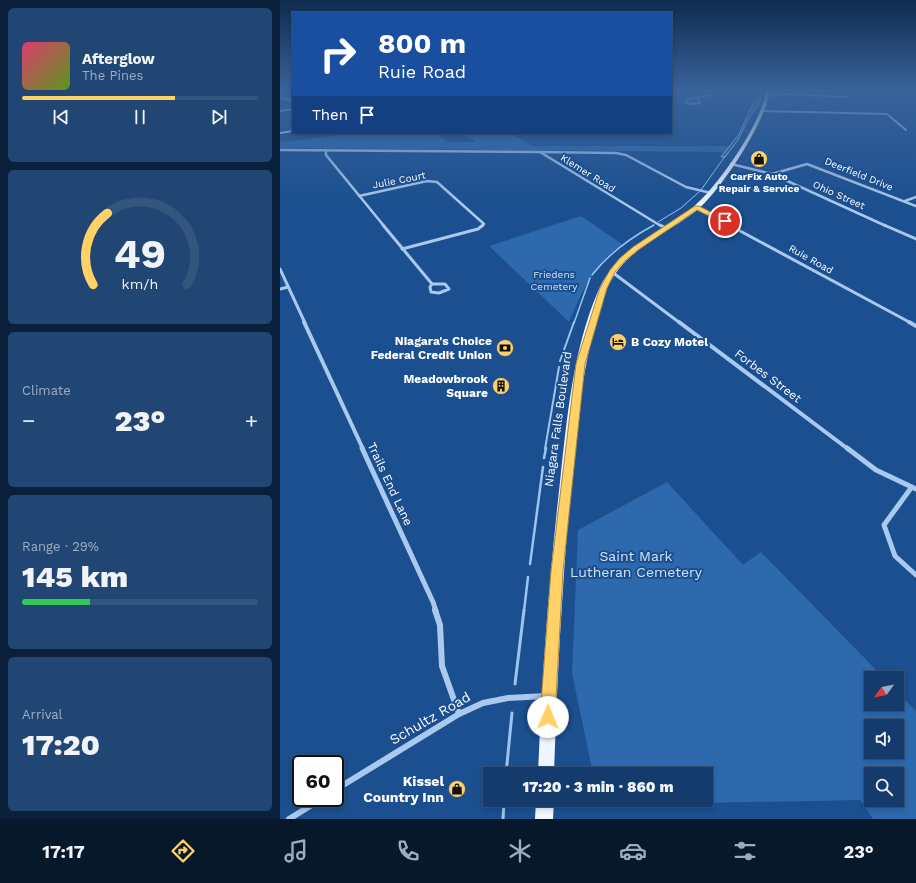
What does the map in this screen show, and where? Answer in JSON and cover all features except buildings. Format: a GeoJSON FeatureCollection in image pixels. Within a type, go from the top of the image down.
{"type":"FeatureCollection","features":[{"type":"Feature","properties":{"kind":"main road","name":"Niagara Falls Boulevard"},"geometry":{"type":"LineString","coordinates":[[546,767],[548,696],[557,571],[568,463],[580,369],[603,288],[612,272],[622,260],[635,249],[697,208],[711,193],[754,128]]}},
{"type":"Feature","properties":{"kind":"main road"},"geometry":{"type":"LineString","coordinates":[[280,133],[292,131]]}},
{"type":"Feature","properties":{"kind":"main road"},"geometry":{"type":"LineString","coordinates":[[544,819],[545,807]]}},
{"type":"Feature","properties":{"kind":"street"},"geometry":{"type":"LineString","coordinates":[[280,150],[616,153],[626,155],[686,187],[711,193]]}},
{"type":"Feature","properties":{"kind":"street"},"geometry":{"type":"LineString","coordinates":[[326,150],[326,154],[359,196],[432,284],[445,284],[449,289],[444,292],[435,293],[430,290],[432,284]]}},
{"type":"Feature","properties":{"kind":"street","name":"Klemer Road"},"geometry":{"type":"LineString","coordinates":[[540,152],[666,228]]}},
{"type":"Feature","properties":{"kind":"street","name":"Ohio Street"},"geometry":{"type":"LineString","coordinates":[[731,164],[772,174],[916,239]]}},
{"type":"Feature","properties":{"kind":"street","name":"Deerfield Drive"},"geometry":{"type":"LineString","coordinates":[[772,174],[807,164],[916,206]]}},
{"type":"Feature","properties":{"kind":"street","name":"Julie Court"},"geometry":{"type":"LineString","coordinates":[[359,196],[427,181],[437,182],[484,224],[478,229],[402,249]]}},
{"type":"Feature","properties":{"kind":"street"},"geometry":{"type":"LineString","coordinates":[[904,201],[916,197]]}},
{"type":"Feature","properties":{"kind":"street","name":"Ruie Road"},"geometry":{"type":"LineString","coordinates":[[697,208],[711,214],[916,326]]}},
{"type":"Feature","properties":{"kind":"street","name":"Trails End Lane"},"geometry":{"type":"LineString","coordinates":[[280,269],[433,602],[440,625],[442,666],[459,714]]}},
{"type":"Feature","properties":{"kind":"street","name":"Forbes Street"},"geometry":{"type":"LineString","coordinates":[[612,272],[876,470],[914,488]]}},
{"type":"Feature","properties":{"kind":"street"},"geometry":{"type":"LineString","coordinates":[[280,289],[288,287]]}},
{"type":"Feature","properties":{"kind":"street"},"geometry":{"type":"LineString","coordinates":[[914,488],[884,525],[895,556],[916,574]]}},
{"type":"Feature","properties":{"kind":"street","name":"Schultz Road"},"geometry":{"type":"LineString","coordinates":[[344,784],[459,714],[483,703],[508,698],[548,696]]}},
{"type":"Feature","properties":{"kind":"street"},"geometry":{"type":"LineString","coordinates":[[289,819],[308,807]]}},
{"type":"Feature","properties":{"kind":"green space"},"geometry":{"type":"Polygon","coordinates":[[[352,134],[436,134],[448,142],[476,142],[464,134],[512,134],[532,146],[730,146],[725,152],[280,148],[280,142],[352,134]]]}},
{"type":"Feature","properties":{"kind":"green space","name":"Friedens Cemetery"},"geometry":{"type":"Polygon","coordinates":[[[581,216],[622,244],[603,261],[596,270],[584,289],[569,322],[489,246],[581,216]]]}},
{"type":"Feature","properties":{"kind":"green space","name":"Saint Mark Lutheran Cemetery"},"geometry":{"type":"Polygon","coordinates":[[[667,482],[743,565],[761,552],[877,671],[864,671],[864,711],[904,711],[904,699],[916,711],[916,819],[873,819],[865,807],[904,807],[904,767],[864,767],[864,806],[860,800],[713,803],[713,767],[592,767],[572,673],[578,530],[667,482]]]}},
{"type":"Feature","properties":{"kind":"shaded area"},"geometry":{"type":"Polygon","coordinates":[[[742,128],[744,128],[738,140],[725,157],[721,157],[742,128]]]}},
{"type":"Feature","properties":{"kind":"waterway"},"geometry":{"type":"LineString","coordinates":[[701,190],[726,155]]}},
{"type":"Feature","properties":{"kind":"waterway"},"geometry":{"type":"LineString","coordinates":[[658,222],[681,208],[699,192]]}},
{"type":"Feature","properties":{"kind":"waterway"},"geometry":{"type":"LineString","coordinates":[[592,275],[605,260],[620,247],[654,225]]}},
{"type":"Feature","properties":{"kind":"waterway"},"geometry":{"type":"LineString","coordinates":[[574,323],[590,278]]}},
{"type":"Feature","properties":{"kind":"waterway"},"geometry":{"type":"LineString","coordinates":[[560,361],[574,322]]}},
{"type":"Feature","properties":{"kind":"waterway"},"geometry":{"type":"LineString","coordinates":[[545,449],[559,367]]}},
{"type":"Feature","properties":{"kind":"waterway"},"geometry":{"type":"LineString","coordinates":[[544,458],[546,448]]}},
{"type":"Feature","properties":{"kind":"waterway"},"geometry":{"type":"LineString","coordinates":[[530,564],[543,467]]}},
{"type":"Feature","properties":{"kind":"waterway"},"geometry":{"type":"LineString","coordinates":[[524,611],[528,577]]}},
{"type":"Feature","properties":{"kind":"waterway"},"geometry":{"type":"LineString","coordinates":[[515,684],[524,610]]}},
{"type":"Feature","properties":{"kind":"waterway"},"geometry":{"type":"LineString","coordinates":[[507,767],[512,713]]}},
{"type":"Feature","properties":{"kind":"waterway"},"geometry":{"type":"LineString","coordinates":[[503,819],[504,807]]}},
{"type":"Feature","properties":{"kind":"place","name":"CarFix Auto Repair & Service"},"geometry":{"type":"Point","coordinates":[759,159]}},
{"type":"Feature","properties":{"kind":"place","name":"B Cozy Motel"},"geometry":{"type":"Point","coordinates":[618,342]}},
{"type":"Feature","properties":{"kind":"place","name":"Niagara's Choice Federal Credit Union"},"geometry":{"type":"Point","coordinates":[505,348]}},
{"type":"Feature","properties":{"kind":"place","name":"Meadowbrook Square"},"geometry":{"type":"Point","coordinates":[501,386]}},
{"type":"Feature","properties":{"kind":"place","name":"Kissel Country Inn"},"geometry":{"type":"Point","coordinates":[457,789]}},
{"type":"Feature","properties":{"kind":"route"},"geometry":{"type":"LineString","coordinates":[[548,717],[548,696],[557,571],[575,403],[585,347],[603,288],[612,272],[622,260],[635,249],[697,208],[725,221]]}}]}
